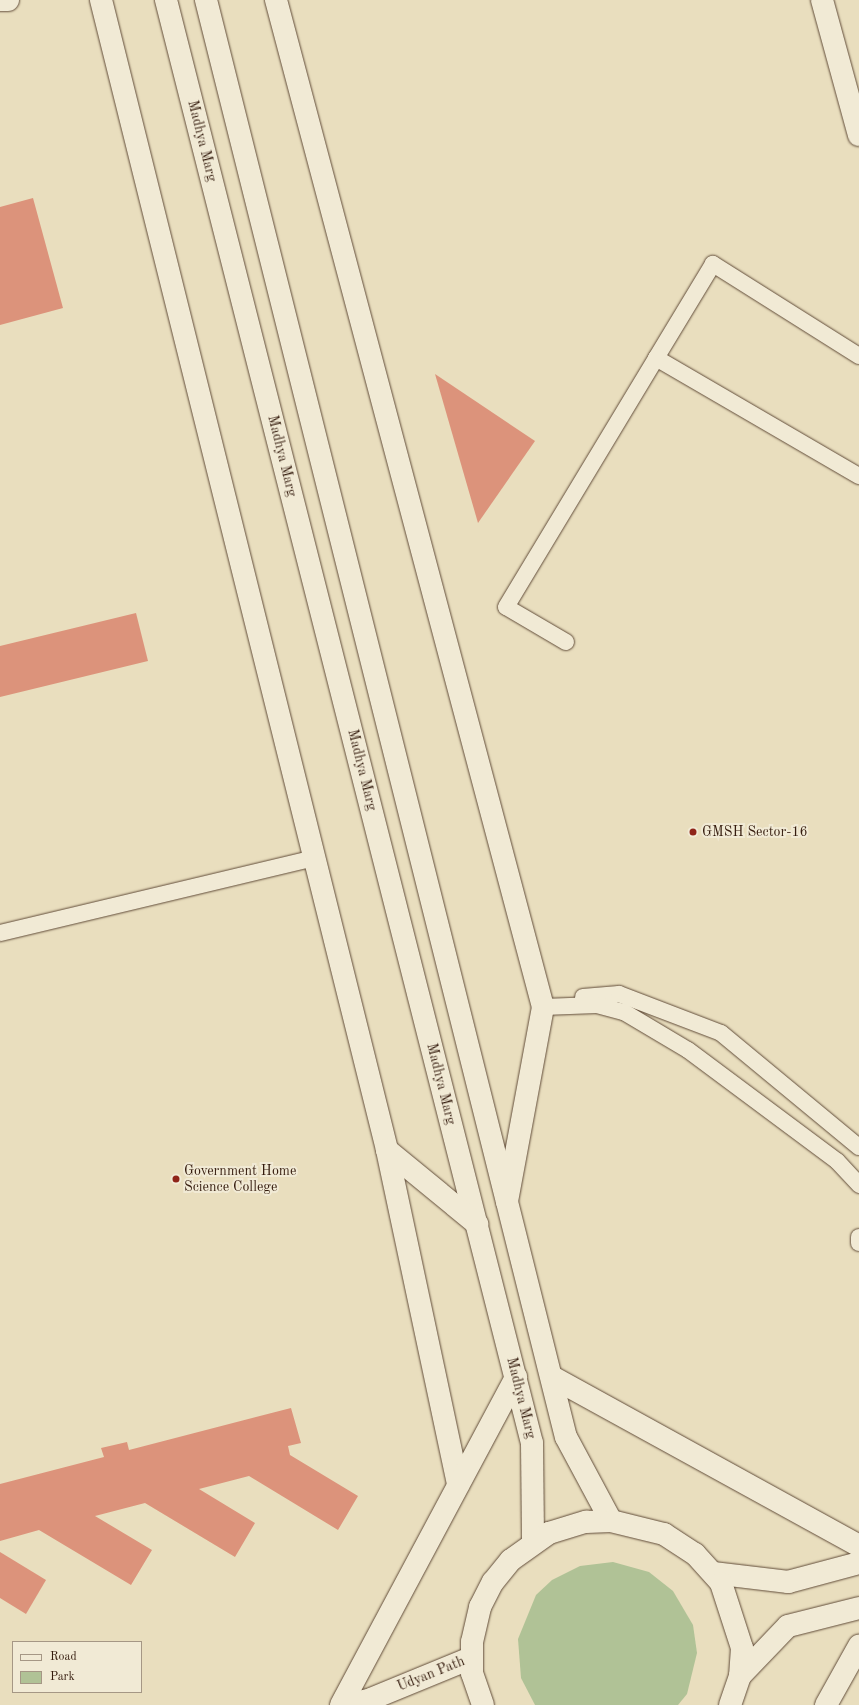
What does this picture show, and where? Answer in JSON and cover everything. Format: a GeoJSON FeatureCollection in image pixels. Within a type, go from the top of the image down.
{"type":"FeatureCollection","features":[{"type":"Feature","properties":{"kind":"main road"},"geometry":{"type":"LineString","coordinates":[[0,0],[8,0]]}},
{"type":"Feature","properties":{"kind":"main road"},"geometry":{"type":"LineString","coordinates":[[101,0],[387,1150],[458,1485]]}},
{"type":"Feature","properties":{"kind":"main road","name":"Madhya Marg"},"geometry":{"type":"LineString","coordinates":[[166,0],[532,1443],[533,1542]]}},
{"type":"Feature","properties":{"kind":"main road"},"geometry":{"type":"LineString","coordinates":[[206,0],[566,1437],[611,1521]]}},
{"type":"Feature","properties":{"kind":"main road"},"geometry":{"type":"LineString","coordinates":[[276,0],[544,1007],[507,1202]]}},
{"type":"Feature","properties":{"kind":"main road"},"geometry":{"type":"LineString","coordinates":[[822,0],[859,135]]}},
{"type":"Feature","properties":{"kind":"main road"},"geometry":{"type":"LineString","coordinates":[[387,1150],[477,1224]]}},
{"type":"Feature","properties":{"kind":"main road"},"geometry":{"type":"LineString","coordinates":[[342,1705],[516,1377]]}},
{"type":"Feature","properties":{"kind":"main road"},"geometry":{"type":"LineString","coordinates":[[552,1377],[859,1546]]}},
{"type":"Feature","properties":{"kind":"main road"},"geometry":{"type":"LineString","coordinates":[[483,1705],[471,1658],[476,1618],[493,1582],[511,1560],[533,1542],[586,1522],[611,1521],[664,1534],[695,1554],[713,1573],[724,1590],[742,1648],[740,1676],[730,1705]]}},
{"type":"Feature","properties":{"kind":"main road"},"geometry":{"type":"LineString","coordinates":[[713,1573],[788,1582],[859,1563]]}},
{"type":"Feature","properties":{"kind":"main road"},"geometry":{"type":"LineString","coordinates":[[740,1676],[788,1626],[859,1608]]}},
{"type":"Feature","properties":{"kind":"main road"},"geometry":{"type":"LineString","coordinates":[[826,1705],[859,1646]]}},
{"type":"Feature","properties":{"kind":"main road","name":"Udyan Path"},"geometry":{"type":"LineString","coordinates":[[346,1705],[371,1699],[471,1658]]}},
{"type":"Feature","properties":{"kind":"lane"},"geometry":{"type":"LineString","coordinates":[[566,642],[506,607],[713,264],[859,356]]}},
{"type":"Feature","properties":{"kind":"lane"},"geometry":{"type":"LineString","coordinates":[[656,358],[859,476]]}},
{"type":"Feature","properties":{"kind":"lane"},"geometry":{"type":"LineString","coordinates":[[0,932],[315,858]]}},
{"type":"Feature","properties":{"kind":"lane"},"geometry":{"type":"LineString","coordinates":[[544,1007],[556,999],[619,994],[721,1033],[859,1148]]}},
{"type":"Feature","properties":{"kind":"lane"},"geometry":{"type":"LineString","coordinates":[[544,1007],[597,1005],[624,1012],[694,1055],[837,1161],[859,1185]]}},
{"type":"Feature","properties":{"kind":"lane"},"geometry":{"type":"LineString","coordinates":[[859,1237],[859,1243]]}},
{"type":"Feature","properties":{"kind":"green space"},"geometry":{"type":"Polygon","coordinates":[[[613,1562],[649,1572],[673,1591],[693,1625],[697,1653],[687,1694],[678,1705],[535,1705],[521,1678],[518,1639],[536,1595],[552,1580],[580,1566],[613,1562]]]}},
{"type":"Feature","properties":{"kind":"building"},"geometry":{"type":"Polygon","coordinates":[[[33,198],[63,308],[0,325],[0,207],[33,198]]]}},
{"type":"Feature","properties":{"kind":"building"},"geometry":{"type":"Polygon","coordinates":[[[435,374],[535,441],[478,523],[435,374]]]}},
{"type":"Feature","properties":{"kind":"building"},"geometry":{"type":"Polygon","coordinates":[[[136,613],[148,661],[0,697],[0,646],[136,613]]]}},
{"type":"Feature","properties":{"kind":"building"},"geometry":{"type":"Polygon","coordinates":[[[291,1408],[301,1443],[288,1446],[290,1455],[358,1496],[338,1530],[249,1476],[199,1489],[255,1523],[235,1557],[145,1503],[95,1516],[152,1550],[131,1585],[39,1530],[0,1541],[0,1484],[104,1457],[101,1448],[127,1442],[129,1450],[291,1408]]]}},
{"type":"Feature","properties":{"kind":"building"},"geometry":{"type":"Polygon","coordinates":[[[0,1552],[46,1580],[26,1614],[0,1598],[0,1552]]]}},
{"type":"Feature","properties":{"kind":"place","name":"GMSH Sector-16"},"geometry":{"type":"Point","coordinates":[693,832]}},
{"type":"Feature","properties":{"kind":"place","name":"Government Home Science College"},"geometry":{"type":"Point","coordinates":[176,1179]}}]}
